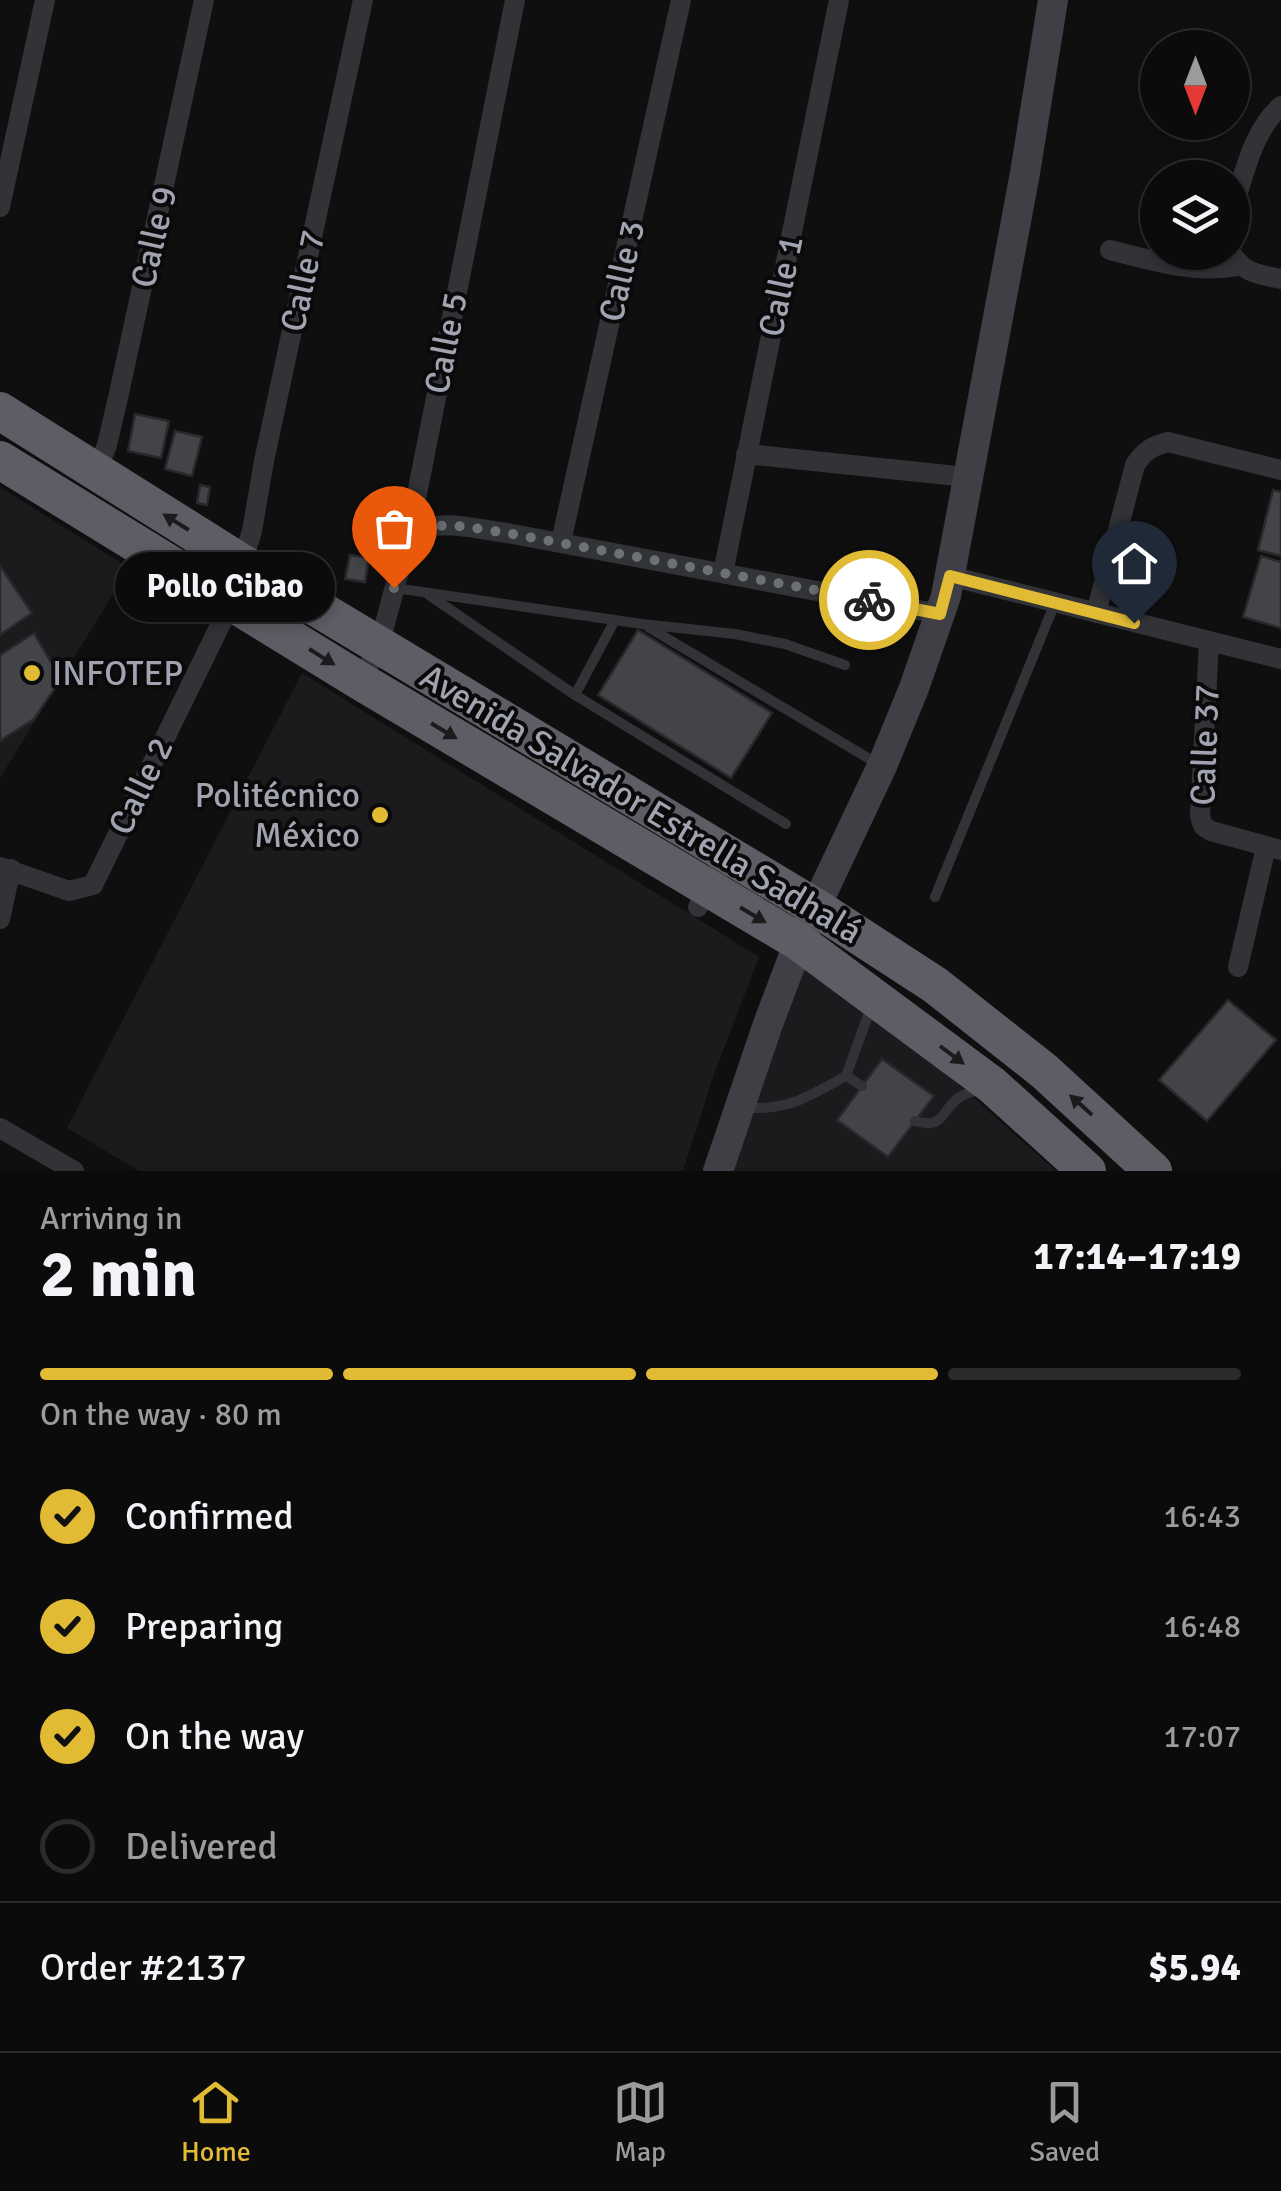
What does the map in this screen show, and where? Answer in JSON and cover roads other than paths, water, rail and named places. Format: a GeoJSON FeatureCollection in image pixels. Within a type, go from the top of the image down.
{"type":"FeatureCollection","features":[{"type":"Feature","properties":{"kind":"highway","name":"Avenida Salvador Estrella Sadhalá"},"geometry":{"type":"LineString","coordinates":[[0,411],[379,646],[815,907],[936,985],[1044,1072],[1153,1171]]}},
{"type":"Feature","properties":{"kind":"highway","name":"Avenida Salvador Estrella Sadhalá"},"geometry":{"type":"LineString","coordinates":[[0,460],[360,681],[799,942],[992,1085],[1087,1171]]}},
{"type":"Feature","properties":{"kind":"main road"},"geometry":{"type":"LineString","coordinates":[[718,1171],[799,942],[882,766],[940,614],[1025,173],[1053,0]]}},
{"type":"Feature","properties":{"kind":"street"},"geometry":{"type":"LineString","coordinates":[[0,207],[44,0]]}},
{"type":"Feature","properties":{"kind":"street","name":"Calle 9"},"geometry":{"type":"LineString","coordinates":[[96,473],[118,398],[204,0]]}},
{"type":"Feature","properties":{"kind":"street","name":"Calle 7"},"geometry":{"type":"LineString","coordinates":[[242,562],[252,531],[363,0]]}},
{"type":"Feature","properties":{"kind":"street","name":"Calle 5"},"geometry":{"type":"LineString","coordinates":[[360,681],[379,646],[409,534],[515,0]]}},
{"type":"Feature","properties":{"kind":"street","name":"Calle 3"},"geometry":{"type":"LineString","coordinates":[[561,542],[681,0]]}},
{"type":"Feature","properties":{"kind":"street","name":"Calle 1"},"geometry":{"type":"LineString","coordinates":[[723,572],[839,0]]}},
{"type":"Feature","properties":{"kind":"street"},"geometry":{"type":"LineString","coordinates":[[1249,160],[1270,116],[1281,106]]}},
{"type":"Feature","properties":{"kind":"street"},"geometry":{"type":"LineString","coordinates":[[1110,250],[1140,257]]}},
{"type":"Feature","properties":{"kind":"street"},"geometry":{"type":"LineString","coordinates":[[1247,270],[1281,279]]}},
{"type":"Feature","properties":{"kind":"street"},"geometry":{"type":"LineString","coordinates":[[1096,613],[1135,465],[1142,453],[1168,442],[1281,470]]}},
{"type":"Feature","properties":{"kind":"street"},"geometry":{"type":"LineString","coordinates":[[746,454],[966,476]]}},
{"type":"Feature","properties":{"kind":"street"},"geometry":{"type":"LineString","coordinates":[[409,534],[422,527],[448,525],[561,542],[940,614]]}},
{"type":"Feature","properties":{"kind":"street"},"geometry":{"type":"LineString","coordinates":[[950,576],[1281,659]]}},
{"type":"Feature","properties":{"kind":"street","name":"Calle 2"},"geometry":{"type":"LineString","coordinates":[[6,868],[69,890],[92,884],[232,601]]}},
{"type":"Feature","properties":{"kind":"street","name":"Calle 37"},"geometry":{"type":"LineString","coordinates":[[1209,642],[1200,816],[1203,826],[1211,832],[1274,848]]}},
{"type":"Feature","properties":{"kind":"street"},"geometry":{"type":"LineString","coordinates":[[698,907],[733,845]]}},
{"type":"Feature","properties":{"kind":"street"},"geometry":{"type":"LineString","coordinates":[[1238,968],[1274,848]]}},
{"type":"Feature","properties":{"kind":"street"},"geometry":{"type":"LineString","coordinates":[[0,919],[6,868]]}},
{"type":"Feature","properties":{"kind":"street"},"geometry":{"type":"LineString","coordinates":[[0,1128],[74,1171]]}},
{"type":"Feature","properties":{"kind":"lane"},"geometry":{"type":"LineString","coordinates":[[394,588],[735,634],[785,644],[845,664]]}},
{"type":"Feature","properties":{"kind":"lane"},"geometry":{"type":"LineString","coordinates":[[426,593],[575,695],[786,824]]}},
{"type":"Feature","properties":{"kind":"lane"},"geometry":{"type":"LineString","coordinates":[[936,897],[1054,603]]}},
{"type":"Feature","properties":{"kind":"lane"},"geometry":{"type":"LineString","coordinates":[[575,695],[614,620]]}},
{"type":"Feature","properties":{"kind":"lane"},"geometry":{"type":"LineString","coordinates":[[642,624],[882,766]]}},
{"type":"Feature","properties":{"kind":"lane"},"geometry":{"type":"LineString","coordinates":[[739,1108],[766,1110],[795,1104],[846,1076],[875,996]]}},
{"type":"Feature","properties":{"kind":"lane"},"geometry":{"type":"LineString","coordinates":[[846,1076],[862,1086]]}},
{"type":"Feature","properties":{"kind":"lane"},"geometry":{"type":"LineString","coordinates":[[915,1121],[932,1123],[942,1119],[960,1096],[992,1085]]}},
{"type":"Feature","properties":{"kind":"place","name":"Pollo Cibao"},"geometry":{"type":"Point","coordinates":[394,588]}},
{"type":"Feature","properties":{"kind":"place","name":"INFOTEP"},"geometry":{"type":"Point","coordinates":[32,673]}},
{"type":"Feature","properties":{"kind":"place","name":"Politécnico México"},"geometry":{"type":"Point","coordinates":[380,815]}}]}
